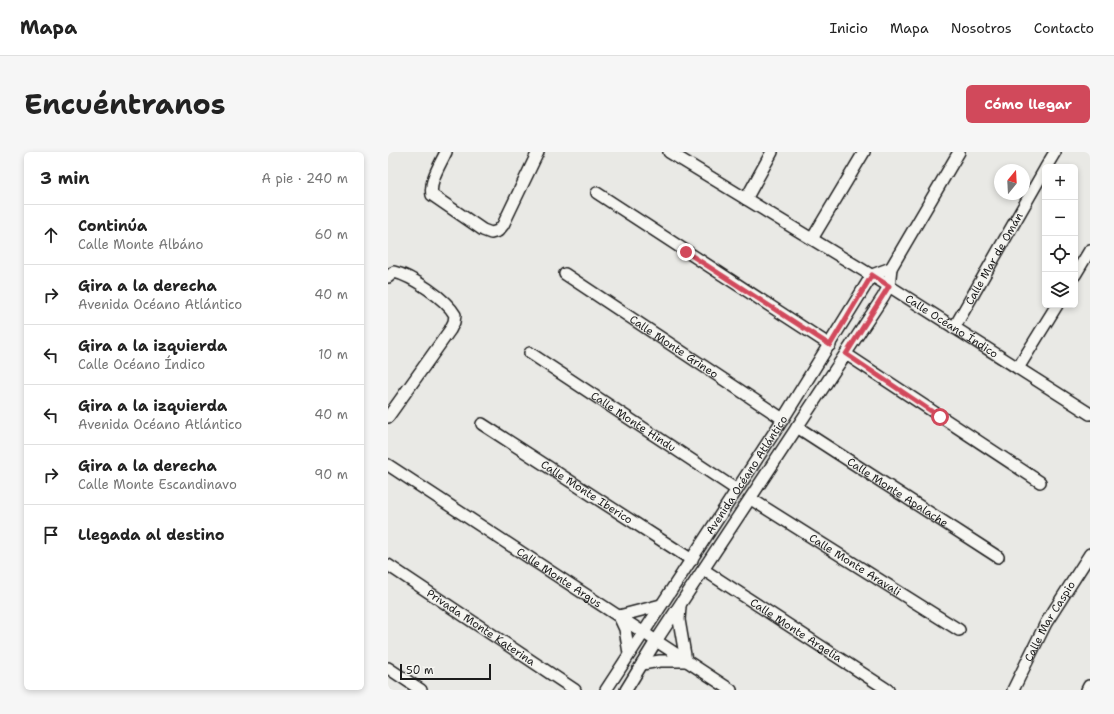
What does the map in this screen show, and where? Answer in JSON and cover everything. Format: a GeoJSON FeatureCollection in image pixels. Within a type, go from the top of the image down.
{"type":"FeatureCollection","features":[{"type":"Feature","properties":{"kind":"street"},"geometry":{"type":"LineString","coordinates":[[446,152],[433,180],[431,189],[432,196],[483,230],[491,233],[498,231],[503,225],[538,152]]}},
{"type":"Feature","properties":{"kind":"street","name":"Calle Océano Índico"},"geometry":{"type":"LineString","coordinates":[[669,152],[872,275],[1090,414]]}},
{"type":"Feature","properties":{"kind":"street"},"geometry":{"type":"LineString","coordinates":[[746,199],[772,152]]}},
{"type":"Feature","properties":{"kind":"street"},"geometry":{"type":"LineString","coordinates":[[812,239],[864,152]]}},
{"type":"Feature","properties":{"kind":"street","name":"Avenida Océano Atlántico"},"geometry":{"type":"LineString","coordinates":[[626,690],[656,641],[751,499],[889,286],[891,268],[959,152]]}},
{"type":"Feature","properties":{"kind":"street","name":"Calle Mar de Omán"},"geometry":{"type":"LineString","coordinates":[[1048,164],[1055,152]]}},
{"type":"Feature","properties":{"kind":"street","name":"Calle Mar de Omán"},"geometry":{"type":"LineString","coordinates":[[954,328],[1042,175]]}},
{"type":"Feature","properties":{"kind":"street"},"geometry":{"type":"LineString","coordinates":[[597,193],[830,345]]}},
{"type":"Feature","properties":{"kind":"street"},"geometry":{"type":"LineString","coordinates":[[1077,272],[1090,250]]}},
{"type":"Feature","properties":{"kind":"street"},"geometry":{"type":"LineString","coordinates":[[872,275],[891,268]]}},
{"type":"Feature","properties":{"kind":"street"},"geometry":{"type":"LineString","coordinates":[[388,278],[394,272],[411,278],[447,303],[455,315],[450,330],[392,402],[388,417]]}},
{"type":"Feature","properties":{"kind":"street","name":"Calle Monte Grineo"},"geometry":{"type":"LineString","coordinates":[[565,274],[783,419]]}},
{"type":"Feature","properties":{"kind":"street","name":"Avenida Océano Atlántico"},"geometry":{"type":"LineString","coordinates":[[606,690],[783,419],[872,275]]}},
{"type":"Feature","properties":{"kind":"street"},"geometry":{"type":"LineString","coordinates":[[1018,368],[1055,308]]}},
{"type":"Feature","properties":{"kind":"street","name":"Calle Monte Hindu"},"geometry":{"type":"LineString","coordinates":[[530,353],[737,490]]}},
{"type":"Feature","properties":{"kind":"street"},"geometry":{"type":"LineString","coordinates":[[846,354],[1040,482]]}},
{"type":"Feature","properties":{"kind":"street","name":"Calle Monte Iberico"},"geometry":{"type":"LineString","coordinates":[[482,424],[692,560]]}},
{"type":"Feature","properties":{"kind":"street","name":"Calle Monte Apalache"},"geometry":{"type":"LineString","coordinates":[[797,427],[998,557]]}},
{"type":"Feature","properties":{"kind":"street","name":"Calle Monte Argus"},"geometry":{"type":"LineString","coordinates":[[388,465],[731,690]]}},
{"type":"Feature","properties":{"kind":"street","name":"Calle Monte Aravali"},"geometry":{"type":"LineString","coordinates":[[751,499],[959,630]]}},
{"type":"Feature","properties":{"kind":"street","name":"Calle Mar Caspio"},"geometry":{"type":"LineString","coordinates":[[1013,690],[1046,623],[1090,554]]}},
{"type":"Feature","properties":{"kind":"street","name":"Privada Monte Katerina"},"geometry":{"type":"LineString","coordinates":[[388,565],[574,690]]}},
{"type":"Feature","properties":{"kind":"street","name":"Calle Monte Argelia"},"geometry":{"type":"LineString","coordinates":[[704,570],[888,690]]}},
{"type":"Feature","properties":{"kind":"street"},"geometry":{"type":"LineString","coordinates":[[629,653],[625,629],[619,616],[661,605]]}},
{"type":"Feature","properties":{"kind":"street"},"geometry":{"type":"LineString","coordinates":[[642,664],[660,661],[686,661],[680,620],[680,606]]}},
{"type":"Feature","properties":{"kind":"street"},"geometry":{"type":"LineString","coordinates":[[388,668],[420,690]]}},
{"type":"Feature","properties":{"kind":"street"},"geometry":{"type":"LineString","coordinates":[[1087,690],[1090,686]]}},
{"type":"Feature","properties":{"kind":"route"},"geometry":{"type":"LineString","coordinates":[[686,252],[830,345],[872,275],[889,286],[846,354],[940,417]]}}]}
